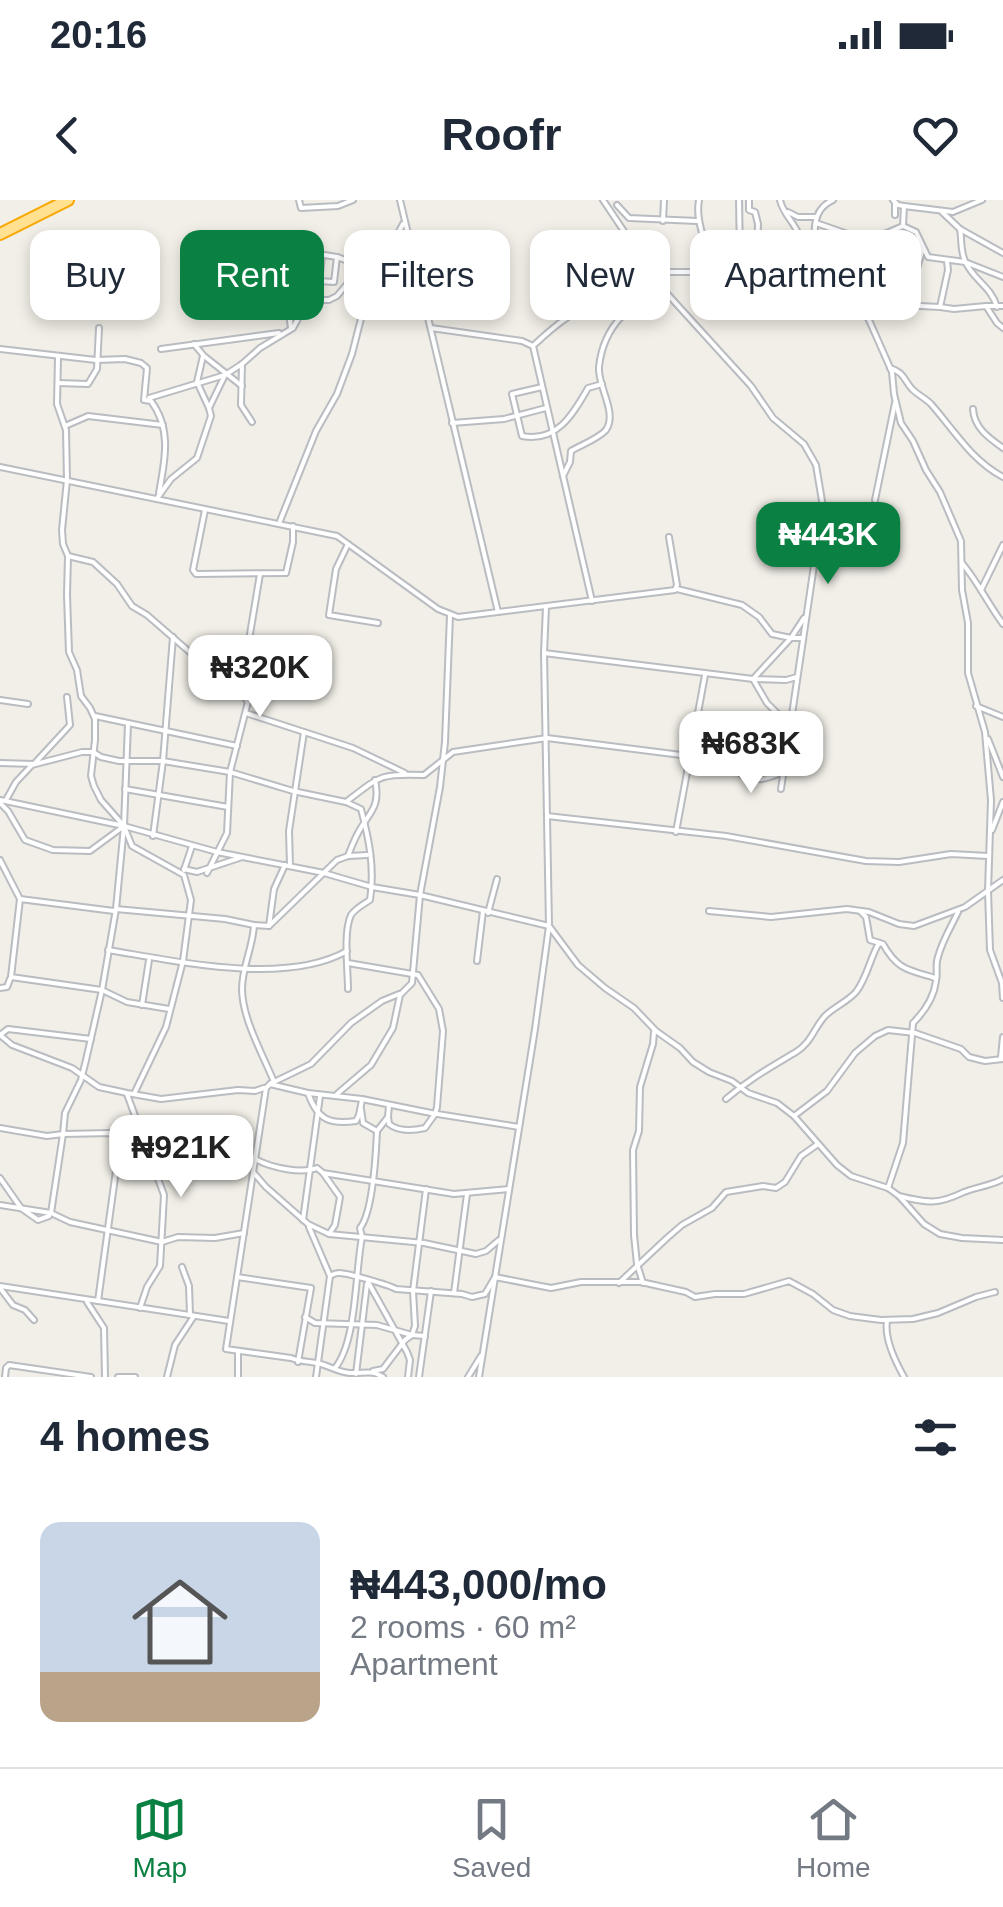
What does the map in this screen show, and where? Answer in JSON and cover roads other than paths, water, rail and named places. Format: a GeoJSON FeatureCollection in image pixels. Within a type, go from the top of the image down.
{"type":"FeatureCollection","features":[{"type":"Feature","properties":{"kind":"highway"},"geometry":{"type":"LineString","coordinates":[[0,234],[68,200]]}},
{"type":"Feature","properties":{"kind":"street"},"geometry":{"type":"LineString","coordinates":[[299,200],[301,208],[338,206],[353,200]]}},
{"type":"Feature","properties":{"kind":"street"},"geometry":{"type":"LineString","coordinates":[[400,200],[498,612]]}},
{"type":"Feature","properties":{"kind":"street"},"geometry":{"type":"LineString","coordinates":[[603,200],[623,230]]}},
{"type":"Feature","properties":{"kind":"street"},"geometry":{"type":"LineString","coordinates":[[663,221],[664,200]]}},
{"type":"Feature","properties":{"kind":"street"},"geometry":{"type":"LineString","coordinates":[[699,200],[700,230]]}},
{"type":"Feature","properties":{"kind":"street"},"geometry":{"type":"LineString","coordinates":[[739,200],[740,230]]}},
{"type":"Feature","properties":{"kind":"street"},"geometry":{"type":"LineString","coordinates":[[750,200],[749,210],[754,212],[758,230]]}},
{"type":"Feature","properties":{"kind":"street"},"geometry":{"type":"LineString","coordinates":[[780,200],[797,230]]}},
{"type":"Feature","properties":{"kind":"street"},"geometry":{"type":"LineString","coordinates":[[815,230],[825,204],[833,200]]}},
{"type":"Feature","properties":{"kind":"street"},"geometry":{"type":"LineString","coordinates":[[894,202],[901,207],[953,212],[982,200]]}},
{"type":"Feature","properties":{"kind":"street"},"geometry":{"type":"LineString","coordinates":[[894,202],[895,214]]}},
{"type":"Feature","properties":{"kind":"street"},"geometry":{"type":"LineString","coordinates":[[617,205],[630,218],[697,221]]}},
{"type":"Feature","properties":{"kind":"street"},"geometry":{"type":"LineString","coordinates":[[903,226],[904,206]]}},
{"type":"Feature","properties":{"kind":"street"},"geometry":{"type":"LineString","coordinates":[[784,209],[840,230]]}},
{"type":"Feature","properties":{"kind":"street"},"geometry":{"type":"LineString","coordinates":[[942,212],[960,228],[1003,253]]}},
{"type":"Feature","properties":{"kind":"street"},"geometry":{"type":"LineString","coordinates":[[400,230],[405,221]]}},
{"type":"Feature","properties":{"kind":"street"},"geometry":{"type":"LineString","coordinates":[[894,230],[903,226],[916,232],[928,257],[965,262],[1003,277]]}},
{"type":"Feature","properties":{"kind":"street"},"geometry":{"type":"LineString","coordinates":[[921,306],[954,309],[1000,306],[965,262],[960,228]]}},
{"type":"Feature","properties":{"kind":"street"},"geometry":{"type":"LineString","coordinates":[[921,255],[923,248]]}},
{"type":"Feature","properties":{"kind":"street"},"geometry":{"type":"LineString","coordinates":[[324,255],[344,260]]}},
{"type":"Feature","properties":{"kind":"street"},"geometry":{"type":"LineString","coordinates":[[324,281],[334,282],[337,257]]}},
{"type":"Feature","properties":{"kind":"street"},"geometry":{"type":"LineString","coordinates":[[940,307],[948,261]]}},
{"type":"Feature","properties":{"kind":"street"},"geometry":{"type":"LineString","coordinates":[[144,400],[226,374],[291,328],[306,304],[329,300],[344,287]]}},
{"type":"Feature","properties":{"kind":"street"},"geometry":{"type":"LineString","coordinates":[[670,297],[751,386],[774,418],[804,444],[816,465],[821,518],[781,790]]}},
{"type":"Feature","properties":{"kind":"street"},"geometry":{"type":"LineString","coordinates":[[986,306],[1003,328]]}},
{"type":"Feature","properties":{"kind":"street"},"geometry":{"type":"LineString","coordinates":[[290,320],[291,328]]}},
{"type":"Feature","properties":{"kind":"street"},"geometry":{"type":"LineString","coordinates":[[280,523],[316,430],[352,354],[361,320]]}},
{"type":"Feature","properties":{"kind":"street"},"geometry":{"type":"LineString","coordinates":[[532,346],[563,320]]}},
{"type":"Feature","properties":{"kind":"street"},"geometry":{"type":"LineString","coordinates":[[562,476],[571,451],[606,430],[609,416],[598,370],[609,330],[618,320]]}},
{"type":"Feature","properties":{"kind":"street"},"geometry":{"type":"LineString","coordinates":[[869,320],[890,368],[900,424],[913,441],[957,530],[968,623],[968,673],[1003,777]]}},
{"type":"Feature","properties":{"kind":"street"},"geometry":{"type":"LineString","coordinates":[[58,383],[88,384],[96,369],[99,328]]}},
{"type":"Feature","properties":{"kind":"street"},"geometry":{"type":"LineString","coordinates":[[431,328],[522,340],[532,346],[592,601]]}},
{"type":"Feature","properties":{"kind":"street"},"geometry":{"type":"LineString","coordinates":[[160,349],[284,332]]}},
{"type":"Feature","properties":{"kind":"street"},"geometry":{"type":"LineString","coordinates":[[194,344],[242,386]]}},
{"type":"Feature","properties":{"kind":"street"},"geometry":{"type":"LineString","coordinates":[[0,350],[96,360],[125,359],[141,364],[147,368],[144,400]]}},
{"type":"Feature","properties":{"kind":"street"},"geometry":{"type":"LineString","coordinates":[[158,495],[197,458],[211,416],[198,382],[203,354]]}},
{"type":"Feature","properties":{"kind":"street"},"geometry":{"type":"LineString","coordinates":[[58,357],[57,404],[66,426],[67,480],[62,530],[68,556],[69,652],[81,696],[94,716],[94,786],[124,826],[132,846],[184,872],[208,870],[243,857]]}},
{"type":"Feature","properties":{"kind":"street"},"geometry":{"type":"LineString","coordinates":[[242,364],[241,405],[252,422]]}},
{"type":"Feature","properties":{"kind":"street"},"geometry":{"type":"LineString","coordinates":[[890,368],[905,377],[964,447],[1003,477]]}},
{"type":"Feature","properties":{"kind":"street"},"geometry":{"type":"LineString","coordinates":[[209,408],[226,374]]}},
{"type":"Feature","properties":{"kind":"street"},"geometry":{"type":"LineString","coordinates":[[542,387],[512,394],[522,436],[533,438],[552,432],[572,416],[588,388],[602,384]]}},
{"type":"Feature","properties":{"kind":"street"},"geometry":{"type":"LineString","coordinates":[[144,400],[150,401],[160,413],[167,449],[158,495]]}},
{"type":"Feature","properties":{"kind":"street"},"geometry":{"type":"LineString","coordinates":[[875,500],[896,404]]}},
{"type":"Feature","properties":{"kind":"street"},"geometry":{"type":"LineString","coordinates":[[452,424],[504,419],[547,408]]}},
{"type":"Feature","properties":{"kind":"street"},"geometry":{"type":"LineString","coordinates":[[972,409],[982,432],[1003,448]]}},
{"type":"Feature","properties":{"kind":"street"},"geometry":{"type":"LineString","coordinates":[[66,426],[88,416],[162,425]]}},
{"type":"Feature","properties":{"kind":"street"},"geometry":{"type":"LineString","coordinates":[[0,466],[158,495],[334,535],[450,615],[465,617],[676,589],[742,605],[772,634],[803,638]]}},
{"type":"Feature","properties":{"kind":"street"},"geometry":{"type":"LineString","coordinates":[[205,508],[194,573],[286,573],[293,526]]}},
{"type":"Feature","properties":{"kind":"street"},"geometry":{"type":"LineString","coordinates":[[669,537],[676,589]]}},
{"type":"Feature","properties":{"kind":"street"},"geometry":{"type":"LineString","coordinates":[[348,544],[336,568],[329,614],[378,623]]}},
{"type":"Feature","properties":{"kind":"street"},"geometry":{"type":"LineString","coordinates":[[980,592],[1003,545]]}},
{"type":"Feature","properties":{"kind":"street"},"geometry":{"type":"LineString","coordinates":[[68,556],[93,562],[117,584],[132,606],[243,693],[248,703]]}},
{"type":"Feature","properties":{"kind":"street"},"geometry":{"type":"LineString","coordinates":[[962,563],[1003,624]]}},
{"type":"Feature","properties":{"kind":"street"},"geometry":{"type":"LineString","coordinates":[[208,870],[227,834],[230,772],[248,703],[250,634],[260,574]]}},
{"type":"Feature","properties":{"kind":"street"},"geometry":{"type":"LineString","coordinates":[[479,1377],[549,926],[546,607]]}},
{"type":"Feature","properties":{"kind":"street"},"geometry":{"type":"LineString","coordinates":[[753,680],[791,638],[807,612]]}},
{"type":"Feature","properties":{"kind":"street"},"geometry":{"type":"LineString","coordinates":[[91,1038],[8,1029],[0,1035],[12,1044],[83,1074],[98,1087],[161,1099],[255,1091],[311,1064],[351,1024],[382,1001],[410,988],[420,894],[440,787],[450,615]]}},
{"type":"Feature","properties":{"kind":"street"},"geometry":{"type":"LineString","coordinates":[[153,836],[173,637]]}},
{"type":"Feature","properties":{"kind":"street"},"geometry":{"type":"LineString","coordinates":[[544,652],[753,680],[799,677]]}},
{"type":"Feature","properties":{"kind":"street"},"geometry":{"type":"LineString","coordinates":[[676,832],[705,674]]}},
{"type":"Feature","properties":{"kind":"street"},"geometry":{"type":"LineString","coordinates":[[753,680],[791,730]]}},
{"type":"Feature","properties":{"kind":"street"},"geometry":{"type":"LineString","coordinates":[[2,801],[70,725],[67,697]]}},
{"type":"Feature","properties":{"kind":"street"},"geometry":{"type":"LineString","coordinates":[[0,700],[28,704]]}},
{"type":"Feature","properties":{"kind":"street"},"geometry":{"type":"LineString","coordinates":[[976,706],[1003,717]]}},
{"type":"Feature","properties":{"kind":"street"},"geometry":{"type":"LineString","coordinates":[[245,712],[353,748],[409,774]]}},
{"type":"Feature","properties":{"kind":"street"},"geometry":{"type":"LineString","coordinates":[[94,716],[237,746]]}},
{"type":"Feature","properties":{"kind":"street"},"geometry":{"type":"LineString","coordinates":[[50,1215],[65,1113],[83,1074],[115,910],[124,826],[128,724]]}},
{"type":"Feature","properties":{"kind":"street"},"geometry":{"type":"LineString","coordinates":[[346,802],[374,780],[392,774],[424,776],[453,752],[548,738],[734,764],[776,732],[791,730]]}},
{"type":"Feature","properties":{"kind":"street"},"geometry":{"type":"LineString","coordinates":[[268,926],[274,888],[288,865],[288,831],[304,732]]}},
{"type":"Feature","properties":{"kind":"street"},"geometry":{"type":"LineString","coordinates":[[985,732],[992,804],[990,950],[1003,998]]}},
{"type":"Feature","properties":{"kind":"street"},"geometry":{"type":"LineString","coordinates":[[0,763],[34,764],[93,752],[126,761],[163,761],[230,772],[362,809],[374,868],[370,900],[356,909],[350,919],[348,990]]}},
{"type":"Feature","properties":{"kind":"street"},"geometry":{"type":"LineString","coordinates":[[734,764],[738,772],[755,780],[784,771]]}},
{"type":"Feature","properties":{"kind":"street"},"geometry":{"type":"LineString","coordinates":[[348,856],[360,828],[373,812],[377,790],[374,780]]}},
{"type":"Feature","properties":{"kind":"street"},"geometry":{"type":"LineString","coordinates":[[124,790],[228,808]]}},
{"type":"Feature","properties":{"kind":"street"},"geometry":{"type":"LineString","coordinates":[[2,801],[549,926],[578,965],[630,1005],[654,1030],[699,1067],[751,1094],[778,1103],[851,1176],[888,1188],[924,1224],[940,1234],[1003,1240]]}},
{"type":"Feature","properties":{"kind":"street"},"geometry":{"type":"LineString","coordinates":[[2,801],[25,840],[53,850],[90,851],[124,826]]}},
{"type":"Feature","properties":{"kind":"street"},"geometry":{"type":"LineString","coordinates":[[990,834],[1002,808]]}},
{"type":"Feature","properties":{"kind":"street"},"geometry":{"type":"LineString","coordinates":[[547,816],[726,836],[866,862],[899,862],[951,854],[990,856]]}},
{"type":"Feature","properties":{"kind":"street"},"geometry":{"type":"LineString","coordinates":[[140,1308],[158,1271],[164,1195],[130,1094],[160,1042],[171,1010],[183,961],[191,900],[184,872],[192,845]]}},
{"type":"Feature","properties":{"kind":"street"},"geometry":{"type":"LineString","coordinates":[[20,899],[268,926],[338,860],[369,855]]}},
{"type":"Feature","properties":{"kind":"street"},"geometry":{"type":"LineString","coordinates":[[0,860],[20,899],[11,977],[7,987],[0,988]]}},
{"type":"Feature","properties":{"kind":"street"},"geometry":{"type":"LineString","coordinates":[[477,961],[497,878]]}},
{"type":"Feature","properties":{"kind":"street"},"geometry":{"type":"LineString","coordinates":[[710,910],[771,917],[856,910],[910,926],[960,909],[1003,880]]}},
{"type":"Feature","properties":{"kind":"street"},"geometry":{"type":"LineString","coordinates":[[888,1188],[903,1143],[913,1023],[931,1000],[938,979],[939,952],[960,909]]}},
{"type":"Feature","properties":{"kind":"street"},"geometry":{"type":"LineString","coordinates":[[856,910],[865,915],[870,940],[884,945],[910,972],[938,979]]}},
{"type":"Feature","properties":{"kind":"street"},"geometry":{"type":"LineString","coordinates":[[254,926],[241,992],[270,1085],[225,1346],[228,1350],[319,1363],[356,1374],[383,1369],[412,1335],[426,1189]]}},
{"type":"Feature","properties":{"kind":"street"},"geometry":{"type":"LineString","coordinates":[[726,1099],[809,1041],[825,1016],[858,990],[878,943]]}},
{"type":"Feature","properties":{"kind":"street"},"geometry":{"type":"LineString","coordinates":[[108,950],[244,968],[311,965],[347,951]]}},
{"type":"Feature","properties":{"kind":"street"},"geometry":{"type":"LineString","coordinates":[[142,1004],[149,958]]}},
{"type":"Feature","properties":{"kind":"street"},"geometry":{"type":"LineString","coordinates":[[348,962],[422,978],[442,1019],[443,1055],[435,1114],[425,1128],[395,1129],[389,1124],[390,1105]]}},
{"type":"Feature","properties":{"kind":"street"},"geometry":{"type":"LineString","coordinates":[[11,977],[102,990],[127,1002],[171,1010]]}},
{"type":"Feature","properties":{"kind":"street"},"geometry":{"type":"LineString","coordinates":[[331,1095],[371,1065],[393,1028],[401,994]]}},
{"type":"Feature","properties":{"kind":"street"},"geometry":{"type":"LineString","coordinates":[[643,1282],[634,1235],[634,1150],[639,1131],[640,1088],[654,1044],[654,1030]]}},
{"type":"Feature","properties":{"kind":"street"},"geometry":{"type":"LineString","coordinates":[[794,1116],[827,1091],[855,1053],[888,1030],[913,1033],[987,1062],[1003,1060],[1003,1037]]}},
{"type":"Feature","properties":{"kind":"street"},"geometry":{"type":"LineString","coordinates":[[270,1085],[519,1127]]}},
{"type":"Feature","properties":{"kind":"street"},"geometry":{"type":"LineString","coordinates":[[308,1093],[317,1113],[327,1119],[350,1122],[356,1121],[362,1099]]}},
{"type":"Feature","properties":{"kind":"street"},"geometry":{"type":"LineString","coordinates":[[316,1377],[330,1276],[306,1222],[320,1094]]}},
{"type":"Feature","properties":{"kind":"street"},"geometry":{"type":"LineString","coordinates":[[360,1109],[363,1123],[377,1130]]}},
{"type":"Feature","properties":{"kind":"street"},"geometry":{"type":"LineString","coordinates":[[333,1370],[341,1360],[351,1325],[360,1228],[365,1222],[373,1180],[377,1130],[388,1118]]}},
{"type":"Feature","properties":{"kind":"street"},"geometry":{"type":"LineString","coordinates":[[0,1128],[47,1136],[121,1134],[235,1146],[255,1159],[304,1173],[318,1168],[340,1197],[335,1225],[329,1234]]}},
{"type":"Feature","properties":{"kind":"street"},"geometry":{"type":"LineString","coordinates":[[98,1302],[121,1134]]}},
{"type":"Feature","properties":{"kind":"street"},"geometry":{"type":"LineString","coordinates":[[619,1283],[682,1225],[712,1208],[726,1192],[776,1188],[786,1182],[801,1156],[819,1142]]}},
{"type":"Feature","properties":{"kind":"street"},"geometry":{"type":"LineString","coordinates":[[253,1172],[306,1222],[329,1234],[420,1242],[481,1253],[501,1238]]}},
{"type":"Feature","properties":{"kind":"street"},"geometry":{"type":"LineString","coordinates":[[322,1173],[467,1194],[509,1190]]}},
{"type":"Feature","properties":{"kind":"street"},"geometry":{"type":"LineString","coordinates":[[0,1178],[21,1208]]}},
{"type":"Feature","properties":{"kind":"street"},"geometry":{"type":"LineString","coordinates":[[899,1196],[944,1202],[1003,1179]]}},
{"type":"Feature","properties":{"kind":"street"},"geometry":{"type":"LineString","coordinates":[[454,1293],[467,1194]]}},
{"type":"Feature","properties":{"kind":"street"},"geometry":{"type":"LineString","coordinates":[[0,1205],[162,1242],[178,1237],[216,1238],[244,1233]]}},
{"type":"Feature","properties":{"kind":"street"},"geometry":{"type":"LineString","coordinates":[[166,1377],[176,1343],[192,1315],[182,1267]]}},
{"type":"Feature","properties":{"kind":"street"},"geometry":{"type":"LineString","coordinates":[[330,1276],[336,1273],[396,1289],[472,1297],[485,1294],[495,1277]]}},
{"type":"Feature","properties":{"kind":"street"},"geometry":{"type":"LineString","coordinates":[[238,1277],[311,1288],[298,1362]]}},
{"type":"Feature","properties":{"kind":"street"},"geometry":{"type":"LineString","coordinates":[[495,1277],[550,1288],[581,1282],[643,1282],[696,1297],[744,1294],[789,1281],[842,1314],[885,1321],[938,1313],[965,1300],[996,1292]]}},
{"type":"Feature","properties":{"kind":"street"},"geometry":{"type":"LineString","coordinates":[[356,1374],[368,1282]]}},
{"type":"Feature","properties":{"kind":"street"},"geometry":{"type":"LineString","coordinates":[[368,1282],[410,1360],[408,1377]]}},
{"type":"Feature","properties":{"kind":"street"},"geometry":{"type":"LineString","coordinates":[[0,1287],[229,1321]]}},
{"type":"Feature","properties":{"kind":"street"},"geometry":{"type":"LineString","coordinates":[[0,1287],[13,1305],[34,1320]]}},
{"type":"Feature","properties":{"kind":"street"},"geometry":{"type":"LineString","coordinates":[[420,1377],[431,1291]]}},
{"type":"Feature","properties":{"kind":"street"},"geometry":{"type":"LineString","coordinates":[[85,1300],[104,1328],[105,1377]]}},
{"type":"Feature","properties":{"kind":"street"},"geometry":{"type":"LineString","coordinates":[[305,1317],[315,1323],[377,1325],[425,1336]]}},
{"type":"Feature","properties":{"kind":"street"},"geometry":{"type":"LineString","coordinates":[[885,1321],[888,1340],[904,1377]]}},
{"type":"Feature","properties":{"kind":"street"},"geometry":{"type":"LineString","coordinates":[[238,1352],[238,1377]]}},
{"type":"Feature","properties":{"kind":"street"},"geometry":{"type":"LineString","coordinates":[[468,1377],[483,1353]]}},
{"type":"Feature","properties":{"kind":"street"},"geometry":{"type":"LineString","coordinates":[[5,1377],[9,1365],[90,1377]]}},
{"type":"Feature","properties":{"kind":"street"},"geometry":{"type":"LineString","coordinates":[[373,1371],[382,1377]]}},
{"type":"Feature","properties":{"kind":"street"},"geometry":{"type":"LineString","coordinates":[[118,1377],[135,1377]]}}]}
